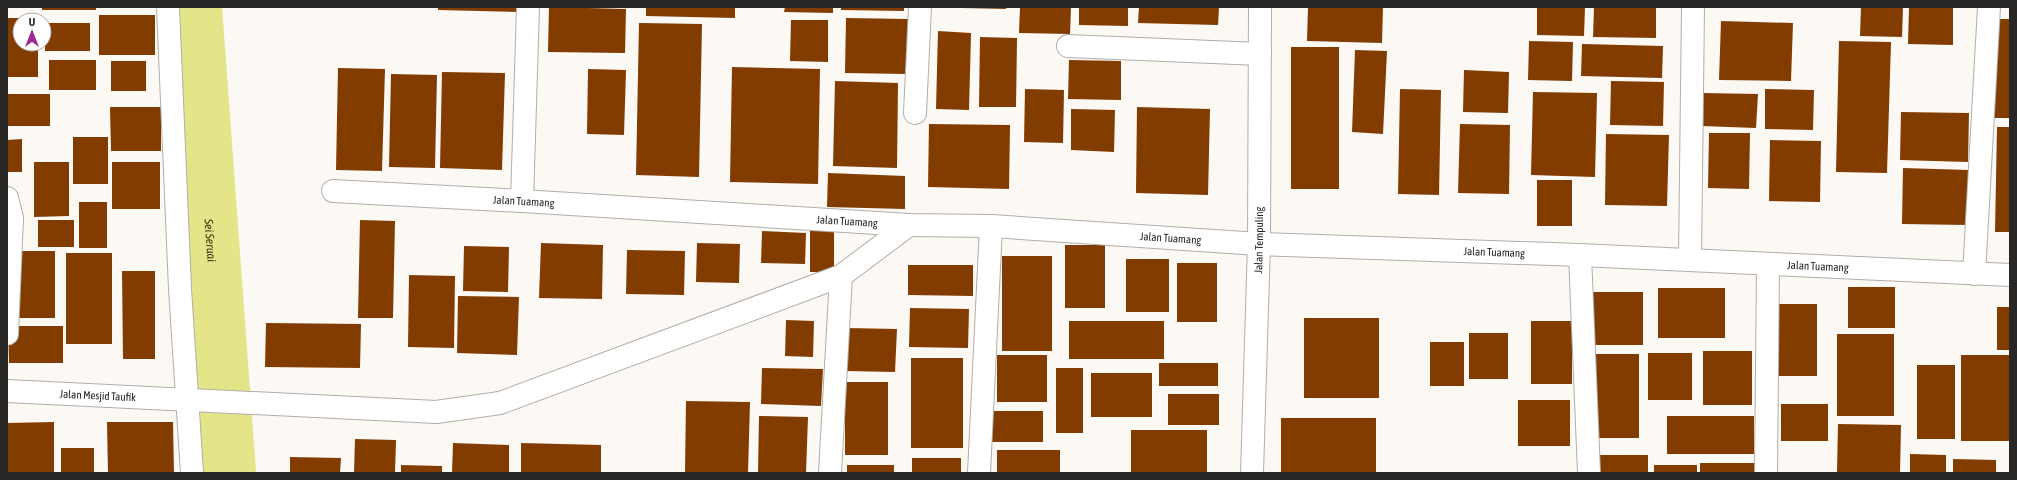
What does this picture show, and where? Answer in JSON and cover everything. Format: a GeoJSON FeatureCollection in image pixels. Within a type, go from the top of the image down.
{"type":"FeatureCollection","features":[{"type":"Feature","properties":{"kind":"street"},"geometry":{"type":"LineString","coordinates":[[168,7],[180,289],[197,400],[192,473]]}},
{"type":"Feature","properties":{"kind":"street"},"geometry":{"type":"LineString","coordinates":[[522,201],[528,7]]}},
{"type":"Feature","properties":{"kind":"street"},"geometry":{"type":"LineString","coordinates":[[915,113],[920,7]]}},
{"type":"Feature","properties":{"kind":"street","name":"Jalan Tempuling"},"geometry":{"type":"LineString","coordinates":[[1252,473],[1259,244],[1260,7]]}},
{"type":"Feature","properties":{"kind":"street"},"geometry":{"type":"LineString","coordinates":[[1690,260],[1693,7]]}},
{"type":"Feature","properties":{"kind":"street"},"geometry":{"type":"LineString","coordinates":[[1974,274],[1989,7]]}},
{"type":"Feature","properties":{"kind":"street"},"geometry":{"type":"LineString","coordinates":[[1068,46],[1260,54]]}},
{"type":"Feature","properties":{"kind":"street","name":"Jalan Tuamang"},"geometry":{"type":"LineString","coordinates":[[332,191],[909,225],[991,226],[1259,244],[1580,254],[2010,275]]}},
{"type":"Feature","properties":{"kind":"street"},"geometry":{"type":"LineString","coordinates":[[7,198],[12,218],[7,334]]}},
{"type":"Feature","properties":{"kind":"street","name":"Jalan Mesjid Taufik"},"geometry":{"type":"LineString","coordinates":[[7,391],[436,412],[500,403],[841,276],[909,225]]}},
{"type":"Feature","properties":{"kind":"street"},"geometry":{"type":"LineString","coordinates":[[979,473],[991,226]]}},
{"type":"Feature","properties":{"kind":"street"},"geometry":{"type":"LineString","coordinates":[[1580,254],[1588,473]]}},
{"type":"Feature","properties":{"kind":"street"},"geometry":{"type":"LineString","coordinates":[[1766,473],[1768,264]]}},
{"type":"Feature","properties":{"kind":"street"},"geometry":{"type":"LineString","coordinates":[[830,473],[841,276]]}},
{"type":"Feature","properties":{"kind":"building"},"geometry":{"type":"Polygon","coordinates":[[[42,7],[96,7],[96,10],[42,10],[42,7]]]}},
{"type":"Feature","properties":{"kind":"building"},"geometry":{"type":"Polygon","coordinates":[[[438,7],[520,7],[520,12],[438,10],[438,7]]]}},
{"type":"Feature","properties":{"kind":"building"},"geometry":{"type":"Polygon","coordinates":[[[549,7],[626,9],[625,53],[548,52],[549,7]]]}},
{"type":"Feature","properties":{"kind":"building"},"geometry":{"type":"Polygon","coordinates":[[[646,7],[735,7],[735,18],[646,16],[646,7]]]}},
{"type":"Feature","properties":{"kind":"building"},"geometry":{"type":"Polygon","coordinates":[[[785,7],[833,7],[833,13],[784,12],[785,7]]]}},
{"type":"Feature","properties":{"kind":"building"},"geometry":{"type":"Polygon","coordinates":[[[841,7],[904,7],[904,11],[841,10],[841,7]]]}},
{"type":"Feature","properties":{"kind":"building"},"geometry":{"type":"Polygon","coordinates":[[[1006,7],[1006,9],[962,8],[1006,7]]]}},
{"type":"Feature","properties":{"kind":"building"},"geometry":{"type":"Polygon","coordinates":[[[1020,7],[1071,7],[1070,34],[1019,33],[1020,7]]]}},
{"type":"Feature","properties":{"kind":"building"},"geometry":{"type":"Polygon","coordinates":[[[1079,7],[1128,7],[1128,26],[1079,25],[1079,7]]]}},
{"type":"Feature","properties":{"kind":"building"},"geometry":{"type":"Polygon","coordinates":[[[1139,7],[1219,7],[1218,25],[1138,23],[1139,7]]]}},
{"type":"Feature","properties":{"kind":"building"},"geometry":{"type":"Polygon","coordinates":[[[1308,7],[1383,7],[1382,43],[1307,41],[1308,7]]]}},
{"type":"Feature","properties":{"kind":"building"},"geometry":{"type":"Polygon","coordinates":[[[1537,7],[1585,7],[1584,36],[1537,35],[1537,7]]]}},
{"type":"Feature","properties":{"kind":"building"},"geometry":{"type":"Polygon","coordinates":[[[1594,7],[1656,7],[1656,38],[1593,37],[1594,7]]]}},
{"type":"Feature","properties":{"kind":"building"},"geometry":{"type":"Polygon","coordinates":[[[1861,7],[1903,7],[1902,37],[1860,36],[1861,7]]]}},
{"type":"Feature","properties":{"kind":"building"},"geometry":{"type":"Polygon","coordinates":[[[1909,7],[1953,7],[1953,45],[1908,44],[1909,7]]]}},
{"type":"Feature","properties":{"kind":"building"},"geometry":{"type":"Polygon","coordinates":[[[99,15],[155,15],[155,55],[99,55],[99,15]]]}},
{"type":"Feature","properties":{"kind":"building"},"geometry":{"type":"Polygon","coordinates":[[[7,18],[12,18],[12,52],[38,52],[38,77],[7,77],[7,18]]]}},
{"type":"Feature","properties":{"kind":"building"},"geometry":{"type":"Polygon","coordinates":[[[846,18],[908,19],[907,74],[845,73],[846,18]]]}},
{"type":"Feature","properties":{"kind":"building"},"geometry":{"type":"Polygon","coordinates":[[[1995,19],[2010,19],[2010,118],[1992,118],[1995,19]]]}},
{"type":"Feature","properties":{"kind":"building"},"geometry":{"type":"Polygon","coordinates":[[[791,20],[828,20],[828,62],[790,61],[791,20]]]}},
{"type":"Feature","properties":{"kind":"building"},"geometry":{"type":"Polygon","coordinates":[[[1721,21],[1793,23],[1791,81],[1719,80],[1721,21]]]}},
{"type":"Feature","properties":{"kind":"building"},"geometry":{"type":"Polygon","coordinates":[[[52,23],[90,23],[90,51],[52,51],[52,23]]]}},
{"type":"Feature","properties":{"kind":"building"},"geometry":{"type":"Polygon","coordinates":[[[639,23],[702,24],[699,177],[636,175],[639,23]]]}},
{"type":"Feature","properties":{"kind":"building"},"geometry":{"type":"Polygon","coordinates":[[[938,31],[971,33],[969,110],[936,109],[938,31]]]}},
{"type":"Feature","properties":{"kind":"building"},"geometry":{"type":"Polygon","coordinates":[[[980,37],[1017,38],[1016,107],[979,107],[980,37]]]}},
{"type":"Feature","properties":{"kind":"building"},"geometry":{"type":"Polygon","coordinates":[[[1529,41],[1573,42],[1572,81],[1528,80],[1529,41]]]}},
{"type":"Feature","properties":{"kind":"building"},"geometry":{"type":"Polygon","coordinates":[[[1839,41],[1891,42],[1887,173],[1836,172],[1839,41]]]}},
{"type":"Feature","properties":{"kind":"building"},"geometry":{"type":"Polygon","coordinates":[[[1582,44],[1663,46],[1662,78],[1581,76],[1582,44]]]}},
{"type":"Feature","properties":{"kind":"building"},"geometry":{"type":"Polygon","coordinates":[[[1291,47],[1339,47],[1339,189],[1291,189],[1291,47]]]}},
{"type":"Feature","properties":{"kind":"building"},"geometry":{"type":"Polygon","coordinates":[[[1355,50],[1387,51],[1383,134],[1352,132],[1355,50]]]}},
{"type":"Feature","properties":{"kind":"building"},"geometry":{"type":"Polygon","coordinates":[[[49,60],[96,60],[96,90],[49,90],[49,60]]]}},
{"type":"Feature","properties":{"kind":"building"},"geometry":{"type":"Polygon","coordinates":[[[1069,60],[1121,61],[1121,100],[1068,99],[1069,60]]]}},
{"type":"Feature","properties":{"kind":"building"},"geometry":{"type":"Polygon","coordinates":[[[111,61],[146,61],[146,91],[111,91],[111,61]]]}},
{"type":"Feature","properties":{"kind":"building"},"geometry":{"type":"Polygon","coordinates":[[[732,67],[820,69],[818,184],[730,182],[732,67]]]}},
{"type":"Feature","properties":{"kind":"building"},"geometry":{"type":"Polygon","coordinates":[[[338,68],[385,69],[382,171],[336,170],[338,68]]]}},
{"type":"Feature","properties":{"kind":"building"},"geometry":{"type":"Polygon","coordinates":[[[588,69],[626,70],[624,135],[587,134],[588,69]]]}},
{"type":"Feature","properties":{"kind":"building"},"geometry":{"type":"Polygon","coordinates":[[[1464,70],[1509,72],[1508,113],[1463,112],[1464,70]]]}},
{"type":"Feature","properties":{"kind":"building"},"geometry":{"type":"Polygon","coordinates":[[[442,72],[505,73],[502,170],[440,168],[442,72]]]}},
{"type":"Feature","properties":{"kind":"building"},"geometry":{"type":"Polygon","coordinates":[[[391,74],[437,75],[435,168],[389,167],[391,74]]]}},
{"type":"Feature","properties":{"kind":"building"},"geometry":{"type":"Polygon","coordinates":[[[835,81],[898,83],[897,168],[833,166],[835,81]]]}},
{"type":"Feature","properties":{"kind":"building"},"geometry":{"type":"Polygon","coordinates":[[[1611,81],[1664,82],[1663,126],[1610,125],[1611,81]]]}},
{"type":"Feature","properties":{"kind":"building"},"geometry":{"type":"Polygon","coordinates":[[[1025,89],[1064,90],[1063,143],[1024,142],[1025,89]]]}},
{"type":"Feature","properties":{"kind":"building"},"geometry":{"type":"Polygon","coordinates":[[[1400,89],[1441,90],[1439,195],[1398,194],[1400,89]]]}},
{"type":"Feature","properties":{"kind":"building"},"geometry":{"type":"Polygon","coordinates":[[[1765,89],[1814,90],[1813,130],[1765,129],[1765,89]]]}},
{"type":"Feature","properties":{"kind":"building"},"geometry":{"type":"Polygon","coordinates":[[[1533,92],[1597,93],[1595,177],[1531,175],[1533,92]]]}},
{"type":"Feature","properties":{"kind":"building"},"geometry":{"type":"Polygon","coordinates":[[[1702,93],[1758,94],[1756,128],[1701,126],[1702,93]]]}},
{"type":"Feature","properties":{"kind":"building"},"geometry":{"type":"Polygon","coordinates":[[[7,94],[50,94],[50,126],[7,126],[7,94]]]}},
{"type":"Feature","properties":{"kind":"building"},"geometry":{"type":"Polygon","coordinates":[[[110,107],[161,107],[161,151],[111,151],[110,107]]]}},
{"type":"Feature","properties":{"kind":"building"},"geometry":{"type":"Polygon","coordinates":[[[1137,107],[1210,109],[1208,195],[1136,193],[1137,107]]]}},
{"type":"Feature","properties":{"kind":"building"},"geometry":{"type":"Polygon","coordinates":[[[1071,109],[1115,110],[1114,152],[1071,150],[1071,109]]]}},
{"type":"Feature","properties":{"kind":"building"},"geometry":{"type":"Polygon","coordinates":[[[1901,112],[1969,113],[1968,162],[1900,160],[1901,112]]]}},
{"type":"Feature","properties":{"kind":"building"},"geometry":{"type":"Polygon","coordinates":[[[929,124],[1010,125],[1009,189],[928,187],[929,124]]]}},
{"type":"Feature","properties":{"kind":"building"},"geometry":{"type":"Polygon","coordinates":[[[1460,124],[1510,125],[1509,194],[1458,193],[1460,124]]]}},
{"type":"Feature","properties":{"kind":"building"},"geometry":{"type":"Polygon","coordinates":[[[1997,127],[2010,127],[2010,232],[1995,232],[1997,127]]]}},
{"type":"Feature","properties":{"kind":"building"},"geometry":{"type":"Polygon","coordinates":[[[1709,133],[1750,133],[1749,189],[1708,188],[1709,133]]]}},
{"type":"Feature","properties":{"kind":"building"},"geometry":{"type":"Polygon","coordinates":[[[1606,134],[1669,135],[1667,206],[1605,205],[1606,134]]]}},
{"type":"Feature","properties":{"kind":"building"},"geometry":{"type":"Polygon","coordinates":[[[73,137],[108,137],[108,184],[73,184],[73,137]]]}},
{"type":"Feature","properties":{"kind":"building"},"geometry":{"type":"Polygon","coordinates":[[[22,139],[22,172],[7,172],[7,140],[22,139]]]}},
{"type":"Feature","properties":{"kind":"building"},"geometry":{"type":"Polygon","coordinates":[[[1770,140],[1821,141],[1820,202],[1769,201],[1770,140]]]}},
{"type":"Feature","properties":{"kind":"building"},"geometry":{"type":"Polygon","coordinates":[[[34,162],[69,162],[69,216],[34,217],[34,162]]]}},
{"type":"Feature","properties":{"kind":"building"},"geometry":{"type":"Polygon","coordinates":[[[112,162],[160,162],[160,209],[112,209],[112,162]]]}},
{"type":"Feature","properties":{"kind":"building"},"geometry":{"type":"Polygon","coordinates":[[[1903,168],[1969,170],[1968,225],[1902,224],[1903,168]]]}},
{"type":"Feature","properties":{"kind":"building"},"geometry":{"type":"Polygon","coordinates":[[[828,173],[905,176],[905,209],[827,207],[828,173]]]}},
{"type":"Feature","properties":{"kind":"building"},"geometry":{"type":"Polygon","coordinates":[[[1537,180],[1572,180],[1572,226],[1537,226],[1537,180]]]}},
{"type":"Feature","properties":{"kind":"building"},"geometry":{"type":"Polygon","coordinates":[[[79,202],[107,202],[107,248],[79,248],[79,202]]]}},
{"type":"Feature","properties":{"kind":"building"},"geometry":{"type":"Polygon","coordinates":[[[38,220],[74,220],[74,247],[38,247],[38,220]]]}},
{"type":"Feature","properties":{"kind":"building"},"geometry":{"type":"Polygon","coordinates":[[[360,220],[395,221],[393,318],[358,318],[360,220]]]}},
{"type":"Feature","properties":{"kind":"building"},"geometry":{"type":"Polygon","coordinates":[[[810,229],[834,229],[834,272],[810,272],[810,229]]]}},
{"type":"Feature","properties":{"kind":"building"},"geometry":{"type":"Polygon","coordinates":[[[762,231],[806,233],[805,264],[761,263],[762,231]]]}},
{"type":"Feature","properties":{"kind":"building"},"geometry":{"type":"Polygon","coordinates":[[[541,243],[603,245],[602,299],[539,298],[541,243]]]}},
{"type":"Feature","properties":{"kind":"building"},"geometry":{"type":"Polygon","coordinates":[[[697,243],[740,244],[739,283],[696,282],[697,243]]]}},
{"type":"Feature","properties":{"kind":"building"},"geometry":{"type":"Polygon","coordinates":[[[1065,245],[1105,245],[1105,308],[1065,308],[1065,245]]]}},
{"type":"Feature","properties":{"kind":"building"},"geometry":{"type":"Polygon","coordinates":[[[464,246],[509,247],[508,292],[463,291],[464,246]]]}},
{"type":"Feature","properties":{"kind":"building"},"geometry":{"type":"Polygon","coordinates":[[[627,250],[685,251],[684,295],[626,294],[627,250]]]}},
{"type":"Feature","properties":{"kind":"building"},"geometry":{"type":"Polygon","coordinates":[[[17,251],[55,251],[55,318],[17,318],[17,251]]]}},
{"type":"Feature","properties":{"kind":"building"},"geometry":{"type":"Polygon","coordinates":[[[66,253],[112,253],[112,344],[66,344],[66,253]]]}},
{"type":"Feature","properties":{"kind":"building"},"geometry":{"type":"Polygon","coordinates":[[[1002,256],[1052,256],[1052,351],[1002,351],[1002,256]]]}},
{"type":"Feature","properties":{"kind":"building"},"geometry":{"type":"Polygon","coordinates":[[[1126,259],[1169,259],[1169,312],[1126,312],[1126,259]]]}},
{"type":"Feature","properties":{"kind":"building"},"geometry":{"type":"Polygon","coordinates":[[[1177,263],[1217,263],[1217,322],[1177,322],[1177,263]]]}},
{"type":"Feature","properties":{"kind":"building"},"geometry":{"type":"Polygon","coordinates":[[[908,265],[973,265],[973,296],[908,295],[908,265]]]}},
{"type":"Feature","properties":{"kind":"building"},"geometry":{"type":"Polygon","coordinates":[[[122,271],[155,271],[155,359],[123,359],[122,271]]]}},
{"type":"Feature","properties":{"kind":"building"},"geometry":{"type":"Polygon","coordinates":[[[409,275],[455,276],[454,348],[408,347],[409,275]]]}},
{"type":"Feature","properties":{"kind":"building"},"geometry":{"type":"Polygon","coordinates":[[[1848,287],[1895,287],[1895,328],[1848,328],[1848,287]]]}},
{"type":"Feature","properties":{"kind":"building"},"geometry":{"type":"Polygon","coordinates":[[[1658,288],[1725,288],[1725,338],[1658,338],[1658,288]]]}},
{"type":"Feature","properties":{"kind":"building"},"geometry":{"type":"Polygon","coordinates":[[[1592,292],[1643,292],[1643,345],[1592,345],[1592,292]]]}},
{"type":"Feature","properties":{"kind":"building"},"geometry":{"type":"Polygon","coordinates":[[[458,296],[519,297],[517,355],[457,353],[458,296]]]}},
{"type":"Feature","properties":{"kind":"building"},"geometry":{"type":"Polygon","coordinates":[[[1778,304],[1817,304],[1817,376],[1778,376],[1778,304]]]}},
{"type":"Feature","properties":{"kind":"building"},"geometry":{"type":"Polygon","coordinates":[[[1997,307],[2010,307],[2010,350],[1997,350],[1997,307]]]}},
{"type":"Feature","properties":{"kind":"building"},"geometry":{"type":"Polygon","coordinates":[[[910,308],[969,309],[968,348],[909,347],[910,308]]]}},
{"type":"Feature","properties":{"kind":"building"},"geometry":{"type":"Polygon","coordinates":[[[1304,318],[1379,318],[1379,398],[1304,398],[1304,318]]]}},
{"type":"Feature","properties":{"kind":"building"},"geometry":{"type":"Polygon","coordinates":[[[786,320],[814,321],[813,357],[785,356],[786,320]]]}},
{"type":"Feature","properties":{"kind":"building"},"geometry":{"type":"Polygon","coordinates":[[[1069,321],[1164,321],[1164,359],[1069,359],[1069,321]]]}},
{"type":"Feature","properties":{"kind":"building"},"geometry":{"type":"Polygon","coordinates":[[[1531,321],[1572,321],[1572,384],[1531,384],[1531,321]]]}},
{"type":"Feature","properties":{"kind":"building"},"geometry":{"type":"Polygon","coordinates":[[[266,323],[361,324],[360,368],[265,367],[266,323]]]}},
{"type":"Feature","properties":{"kind":"building"},"geometry":{"type":"Polygon","coordinates":[[[8,326],[63,326],[63,363],[9,363],[8,326]]]}},
{"type":"Feature","properties":{"kind":"building"},"geometry":{"type":"Polygon","coordinates":[[[846,328],[897,329],[895,372],[845,371],[846,328]]]}},
{"type":"Feature","properties":{"kind":"building"},"geometry":{"type":"Polygon","coordinates":[[[1469,333],[1508,333],[1508,379],[1469,379],[1469,333]]]}},
{"type":"Feature","properties":{"kind":"building"},"geometry":{"type":"Polygon","coordinates":[[[1837,334],[1894,334],[1894,416],[1837,416],[1837,334]]]}},
{"type":"Feature","properties":{"kind":"building"},"geometry":{"type":"Polygon","coordinates":[[[1430,342],[1464,342],[1464,386],[1430,386],[1430,342]]]}},
{"type":"Feature","properties":{"kind":"building"},"geometry":{"type":"Polygon","coordinates":[[[1703,351],[1752,351],[1752,405],[1703,405],[1703,351]]]}},
{"type":"Feature","properties":{"kind":"building"},"geometry":{"type":"Polygon","coordinates":[[[1648,353],[1692,353],[1692,400],[1648,400],[1648,353]]]}},
{"type":"Feature","properties":{"kind":"building"},"geometry":{"type":"Polygon","coordinates":[[[1595,354],[1639,354],[1639,438],[1595,438],[1595,354]]]}},
{"type":"Feature","properties":{"kind":"building"},"geometry":{"type":"Polygon","coordinates":[[[997,355],[1047,355],[1047,402],[997,402],[997,355]]]}},
{"type":"Feature","properties":{"kind":"building"},"geometry":{"type":"Polygon","coordinates":[[[1961,355],[2010,355],[2010,441],[1961,441],[1961,355]]]}},
{"type":"Feature","properties":{"kind":"building"},"geometry":{"type":"Polygon","coordinates":[[[911,358],[963,358],[963,448],[911,448],[911,358]]]}},
{"type":"Feature","properties":{"kind":"building"},"geometry":{"type":"Polygon","coordinates":[[[1159,363],[1218,363],[1218,386],[1159,386],[1159,363]]]}},
{"type":"Feature","properties":{"kind":"building"},"geometry":{"type":"Polygon","coordinates":[[[1917,365],[1955,365],[1955,439],[1917,439],[1917,365]]]}},
{"type":"Feature","properties":{"kind":"building"},"geometry":{"type":"Polygon","coordinates":[[[762,368],[823,369],[821,406],[761,404],[762,368]]]}},
{"type":"Feature","properties":{"kind":"building"},"geometry":{"type":"Polygon","coordinates":[[[1056,368],[1083,368],[1083,433],[1056,433],[1056,368]]]}},
{"type":"Feature","properties":{"kind":"building"},"geometry":{"type":"Polygon","coordinates":[[[1091,373],[1152,373],[1152,417],[1091,417],[1091,373]]]}},
{"type":"Feature","properties":{"kind":"building"},"geometry":{"type":"Polygon","coordinates":[[[845,382],[888,382],[888,455],[845,455],[845,382]]]}},
{"type":"Feature","properties":{"kind":"building"},"geometry":{"type":"Polygon","coordinates":[[[1168,394],[1219,394],[1219,425],[1168,425],[1168,394]]]}},
{"type":"Feature","properties":{"kind":"building"},"geometry":{"type":"Polygon","coordinates":[[[1518,400],[1570,400],[1570,446],[1518,446],[1518,400]]]}},
{"type":"Feature","properties":{"kind":"building"},"geometry":{"type":"Polygon","coordinates":[[[686,401],[750,402],[748,473],[685,473],[686,401]]]}},
{"type":"Feature","properties":{"kind":"building"},"geometry":{"type":"Polygon","coordinates":[[[1781,404],[1828,404],[1828,441],[1781,441],[1781,404]]]}},
{"type":"Feature","properties":{"kind":"building"},"geometry":{"type":"Polygon","coordinates":[[[991,411],[1043,411],[1043,442],[991,442],[991,411]]]}},
{"type":"Feature","properties":{"kind":"building"},"geometry":{"type":"Polygon","coordinates":[[[759,416],[808,417],[806,473],[758,473],[759,416]]]}},
{"type":"Feature","properties":{"kind":"building"},"geometry":{"type":"Polygon","coordinates":[[[1667,416],[1754,416],[1754,454],[1667,454],[1667,416]]]}},
{"type":"Feature","properties":{"kind":"building"},"geometry":{"type":"Polygon","coordinates":[[[1281,418],[1376,418],[1376,473],[1281,473],[1281,418]]]}},
{"type":"Feature","properties":{"kind":"building"},"geometry":{"type":"Polygon","coordinates":[[[54,422],[54,473],[7,473],[7,423],[54,422]]]}},
{"type":"Feature","properties":{"kind":"building"},"geometry":{"type":"Polygon","coordinates":[[[107,422],[173,422],[174,473],[108,473],[107,422]]]}},
{"type":"Feature","properties":{"kind":"building"},"geometry":{"type":"Polygon","coordinates":[[[1838,424],[1901,425],[1900,473],[1837,473],[1838,424]]]}},
{"type":"Feature","properties":{"kind":"building"},"geometry":{"type":"Polygon","coordinates":[[[1131,430],[1207,430],[1207,473],[1131,473],[1131,430]]]}},
{"type":"Feature","properties":{"kind":"building"},"geometry":{"type":"Polygon","coordinates":[[[355,439],[396,440],[395,473],[354,473],[355,439]]]}},
{"type":"Feature","properties":{"kind":"building"},"geometry":{"type":"Polygon","coordinates":[[[453,443],[509,445],[509,473],[452,473],[453,443]]]}},
{"type":"Feature","properties":{"kind":"building"},"geometry":{"type":"Polygon","coordinates":[[[521,443],[601,445],[601,473],[521,473],[521,443]]]}},
{"type":"Feature","properties":{"kind":"building"},"geometry":{"type":"Polygon","coordinates":[[[61,448],[94,448],[94,473],[61,473],[61,448]]]}},
{"type":"Feature","properties":{"kind":"building"},"geometry":{"type":"Polygon","coordinates":[[[997,450],[1060,450],[1060,473],[997,473],[997,450]]]}},
{"type":"Feature","properties":{"kind":"building"},"geometry":{"type":"Polygon","coordinates":[[[1910,454],[1946,455],[1946,473],[1910,473],[1910,454]]]}},
{"type":"Feature","properties":{"kind":"building"},"geometry":{"type":"Polygon","coordinates":[[[1599,455],[1648,455],[1648,473],[1599,473],[1599,455]]]}},
{"type":"Feature","properties":{"kind":"building"},"geometry":{"type":"Polygon","coordinates":[[[290,457],[341,458],[340,473],[290,473],[290,457]]]}},
{"type":"Feature","properties":{"kind":"building"},"geometry":{"type":"Polygon","coordinates":[[[912,458],[961,458],[961,473],[912,473],[912,458]]]}},
{"type":"Feature","properties":{"kind":"building"},"geometry":{"type":"Polygon","coordinates":[[[1953,459],[1996,460],[1996,473],[1953,473],[1953,459]]]}},
{"type":"Feature","properties":{"kind":"building"},"geometry":{"type":"Polygon","coordinates":[[[1700,463],[1760,463],[1760,473],[1700,473],[1700,463]]]}},
{"type":"Feature","properties":{"kind":"building"},"geometry":{"type":"Polygon","coordinates":[[[401,465],[442,466],[442,473],[401,473],[401,465]]]}},
{"type":"Feature","properties":{"kind":"building"},"geometry":{"type":"Polygon","coordinates":[[[847,465],[894,465],[894,473],[847,473],[847,465]]]}},
{"type":"Feature","properties":{"kind":"building"},"geometry":{"type":"Polygon","coordinates":[[[1654,465],[1697,465],[1697,473],[1654,473],[1654,465]]]}},
{"type":"Feature","properties":{"kind":"waterway","name":"Sei Seruai"},"geometry":{"type":"LineString","coordinates":[[193,7],[227,473]]}}]}
